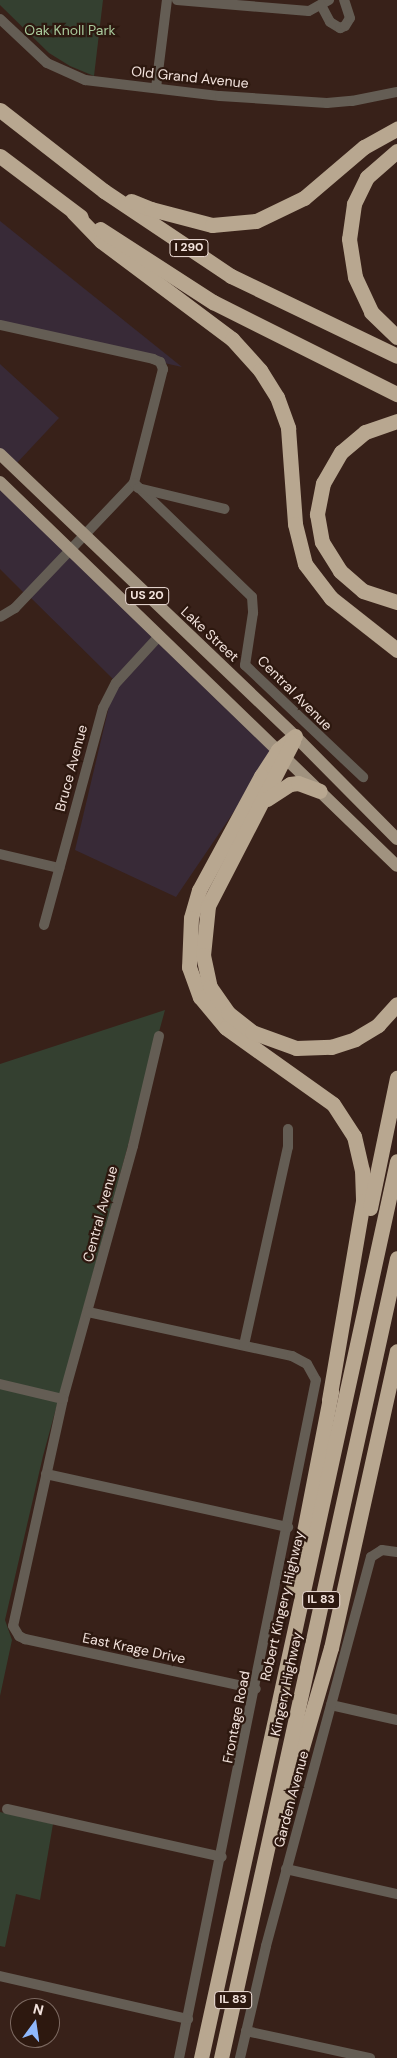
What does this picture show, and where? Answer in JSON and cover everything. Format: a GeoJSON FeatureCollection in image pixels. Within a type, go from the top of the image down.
{"type":"FeatureCollection","features":[{"type":"Feature","properties":{"kind":"highway","name":"I 290"},"geometry":{"type":"LineString","coordinates":[[0,110],[97,185],[231,276],[397,356]]}},
{"type":"Feature","properties":{"kind":"highway"},"geometry":{"type":"LineString","coordinates":[[97,185],[151,210],[212,224],[256,222],[304,198],[364,147],[397,129]]}},
{"type":"Feature","properties":{"kind":"highway"},"geometry":{"type":"LineString","coordinates":[[397,151],[367,177],[354,204],[349,239],[355,277],[371,312],[397,337]]}},
{"type":"Feature","properties":{"kind":"highway","name":"I 290"},"geometry":{"type":"LineString","coordinates":[[0,156],[73,212],[213,302],[397,394]]}},
{"type":"Feature","properties":{"kind":"highway"},"geometry":{"type":"LineString","coordinates":[[73,212],[100,241],[232,339],[260,370],[277,397],[288,428],[294,524],[305,564],[331,598],[397,650]]}},
{"type":"Feature","properties":{"kind":"highway"},"geometry":{"type":"LineString","coordinates":[[397,421],[365,432],[340,452],[323,483],[317,514],[322,542],[340,571],[363,590],[397,602]]}},
{"type":"Feature","properties":{"kind":"highway"},"geometry":{"type":"LineString","coordinates":[[259,1781],[329,1400],[363,1202],[362,1170],[354,1136],[333,1104],[226,1028],[200,997],[189,967],[189,933],[199,890],[282,753],[295,736]]}},
{"type":"Feature","properties":{"kind":"highway"},"geometry":{"type":"LineString","coordinates":[[282,753],[262,804],[208,906],[203,955],[210,987],[228,1013],[252,1032],[296,1048],[331,1047],[355,1039],[378,1025],[397,1004]]}},
{"type":"Feature","properties":{"kind":"highway"},"geometry":{"type":"LineString","coordinates":[[262,804],[290,784],[298,783],[320,791]]}},
{"type":"Feature","properties":{"kind":"highway"},"geometry":{"type":"LineString","coordinates":[[329,1400],[397,1078]]}},
{"type":"Feature","properties":{"kind":"highway","name":"Robert Kingery Highway"},"geometry":{"type":"LineString","coordinates":[[201,2058],[259,1781],[397,1161]]}},
{"type":"Feature","properties":{"kind":"highway","name":"Kingery Highway"},"geometry":{"type":"LineString","coordinates":[[221,2058],[397,1258]]}},
{"type":"Feature","properties":{"kind":"highway"},"geometry":{"type":"LineString","coordinates":[[246,1942],[331,1648],[397,1351]]}},
{"type":"Feature","properties":{"kind":"highway"},"geometry":{"type":"LineString","coordinates":[[355,1540],[380,1476],[397,1402]]}},
{"type":"Feature","properties":{"kind":"main road","name":"Lake Street"},"geometry":{"type":"LineString","coordinates":[[0,454],[295,736],[397,839]]}},
{"type":"Feature","properties":{"kind":"main road","name":"US 20"},"geometry":{"type":"LineString","coordinates":[[0,482],[69,551],[282,753],[397,866]]}},
{"type":"Feature","properties":{"kind":"street"},"geometry":{"type":"LineString","coordinates":[[156,88],[167,0]]}},
{"type":"Feature","properties":{"kind":"street"},"geometry":{"type":"LineString","coordinates":[[177,0],[309,11],[325,2],[330,22],[340,28],[345,26],[350,18],[344,0]]}},
{"type":"Feature","properties":{"kind":"street","name":"Old Grand Avenue"},"geometry":{"type":"LineString","coordinates":[[0,19],[55,70],[85,80],[327,103],[352,101],[397,92]]}},
{"type":"Feature","properties":{"kind":"street"},"geometry":{"type":"LineString","coordinates":[[0,325],[160,362],[161,382],[136,486],[69,551],[15,608],[0,617]]}},
{"type":"Feature","properties":{"kind":"street"},"geometry":{"type":"LineString","coordinates":[[136,486],[225,509]]}},
{"type":"Feature","properties":{"kind":"street","name":"Central Avenue"},"geometry":{"type":"LineString","coordinates":[[136,486],[252,597],[253,613],[245,665],[363,777]]}},
{"type":"Feature","properties":{"kind":"street","name":"Bruce Avenue"},"geometry":{"type":"LineString","coordinates":[[44,925],[103,708],[116,683],[159,636]]}},
{"type":"Feature","properties":{"kind":"street"},"geometry":{"type":"LineString","coordinates":[[0,854],[59,868]]}},
{"type":"Feature","properties":{"kind":"street","name":"Central Avenue"},"geometry":{"type":"LineString","coordinates":[[13,1626],[63,1399],[88,1312],[159,1036]]}},
{"type":"Feature","properties":{"kind":"street"},"geometry":{"type":"LineString","coordinates":[[88,1312],[244,1345],[288,1147],[288,1129]]}},
{"type":"Feature","properties":{"kind":"street","name":"Frontage Road"},"geometry":{"type":"LineString","coordinates":[[179,2058],[256,1689],[316,1380],[308,1364],[292,1356],[244,1345]]}},
{"type":"Feature","properties":{"kind":"street"},"geometry":{"type":"LineString","coordinates":[[0,1384],[63,1399]]}},
{"type":"Feature","properties":{"kind":"street"},"geometry":{"type":"LineString","coordinates":[[46,1474],[288,1528]]}},
{"type":"Feature","properties":{"kind":"street","name":"Garden Avenue"},"geometry":{"type":"LineString","coordinates":[[240,2058],[286,1869],[372,1557],[377,1552],[397,1552]]}},
{"type":"Feature","properties":{"kind":"street","name":"East Krage Drive"},"geometry":{"type":"LineString","coordinates":[[13,1626],[19,1636],[25,1639],[256,1689]]}},
{"type":"Feature","properties":{"kind":"street"},"geometry":{"type":"LineString","coordinates":[[331,1705],[397,1720]]}},
{"type":"Feature","properties":{"kind":"street"},"geometry":{"type":"LineString","coordinates":[[7,1809],[222,1857]]}},
{"type":"Feature","properties":{"kind":"street"},"geometry":{"type":"LineString","coordinates":[[286,1869],[397,1894]]}},
{"type":"Feature","properties":{"kind":"street"},"geometry":{"type":"LineString","coordinates":[[0,1976],[188,2019]]}},
{"type":"Feature","properties":{"kind":"street"},"geometry":{"type":"LineString","coordinates":[[246,2031],[370,2058]]}},
{"type":"Feature","properties":{"kind":"shaded area"},"geometry":{"type":"Polygon","coordinates":[[[0,221],[182,367],[0,326],[0,221]]]}},
{"type":"Feature","properties":{"kind":"shaded area"},"geometry":{"type":"Polygon","coordinates":[[[0,364],[59,418],[16,464],[0,449],[0,364]]]}},
{"type":"Feature","properties":{"kind":"shaded area"},"geometry":{"type":"Polygon","coordinates":[[[0,487],[66,551],[25,594],[0,569],[0,487]]]}},
{"type":"Feature","properties":{"kind":"shaded area"},"geometry":{"type":"Polygon","coordinates":[[[69,554],[275,751],[176,897],[75,850],[115,681],[30,597],[69,554]]]}},
{"type":"Feature","properties":{"kind":"green space","name":"Oak Knoll Park"},"geometry":{"type":"Polygon","coordinates":[[[0,0],[103,0],[94,76],[70,66],[49,53],[0,5],[0,0]]]}},
{"type":"Feature","properties":{"kind":"green space"},"geometry":{"type":"Polygon","coordinates":[[[165,1010],[43,1456],[5,1620],[12,1640],[0,1696],[0,1064],[165,1010]]]}},
{"type":"Feature","properties":{"kind":"green space"},"geometry":{"type":"Polygon","coordinates":[[[0,1812],[53,1824],[40,1900],[16,1894],[5,1947],[0,1946],[0,1812]]]}}]}
